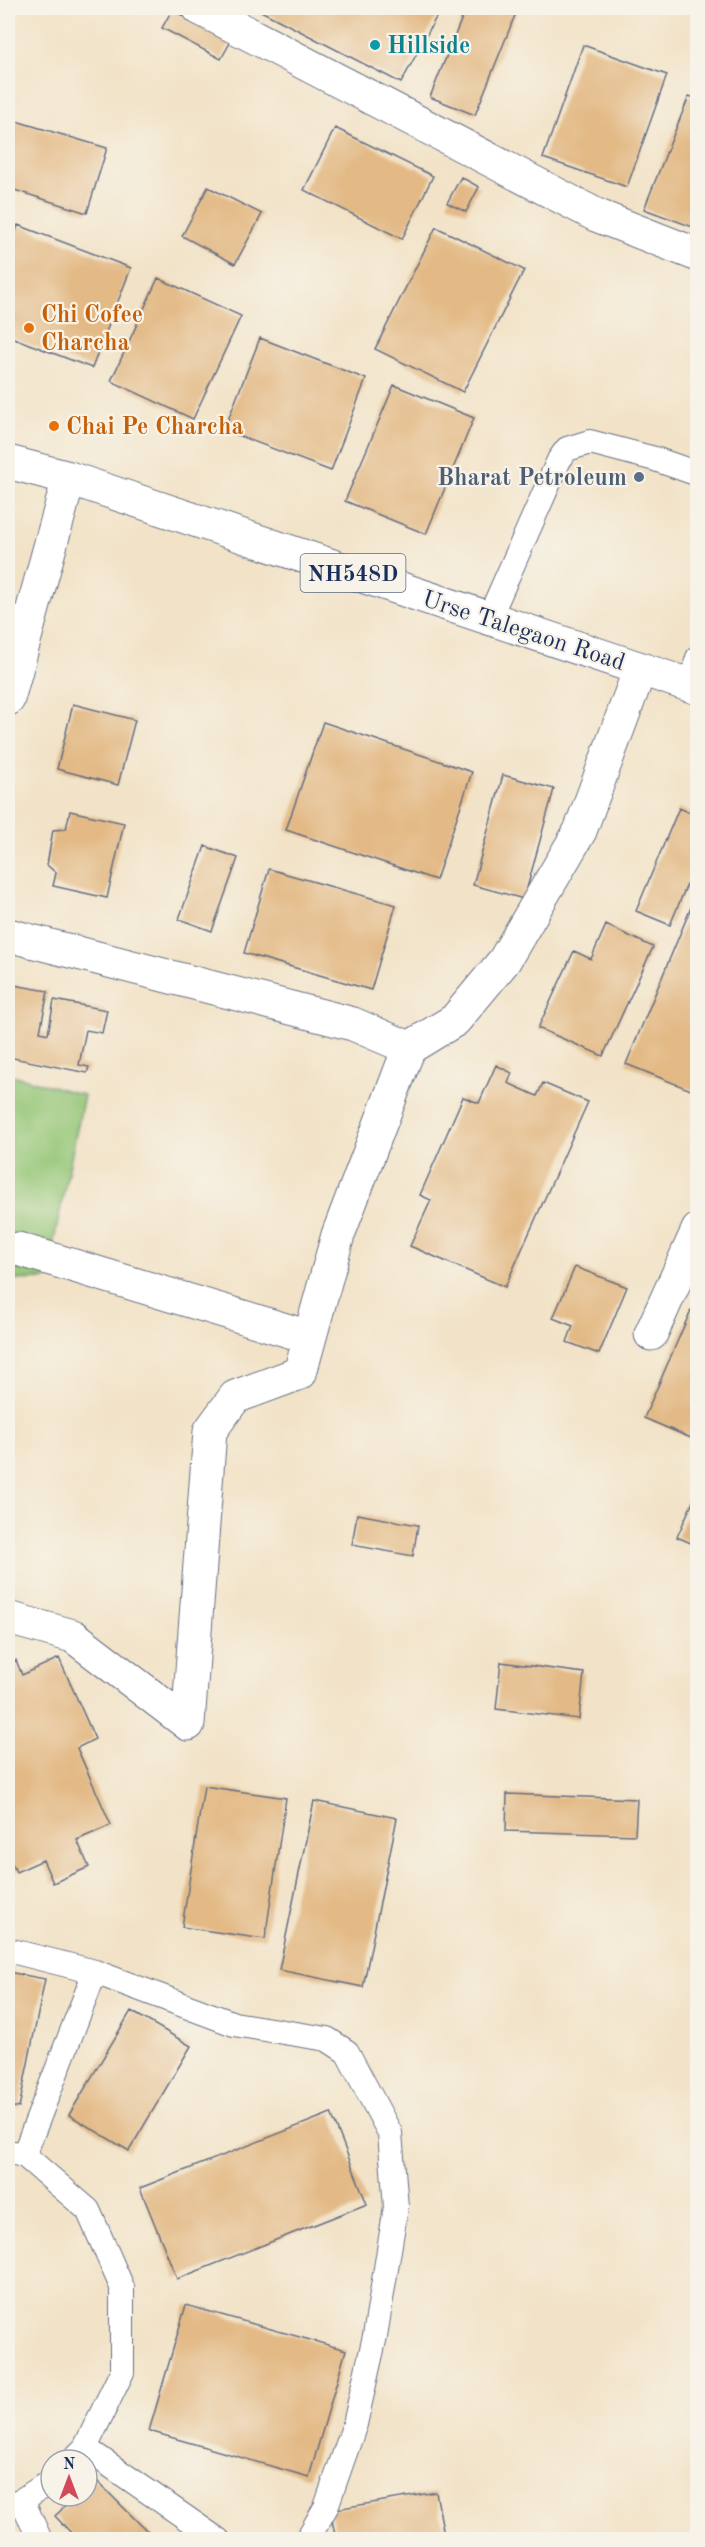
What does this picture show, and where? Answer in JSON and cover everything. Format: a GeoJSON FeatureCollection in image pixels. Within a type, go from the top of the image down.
{"type":"FeatureCollection","features":[{"type":"Feature","properties":{"kind":"main road"},"geometry":{"type":"LineString","coordinates":[[199,8],[596,215],[698,255]]}},
{"type":"Feature","properties":{"kind":"main road","name":"Urse Talegaon Road"},"geometry":{"type":"LineString","coordinates":[[8,462],[69,478],[640,669],[695,677]]}},
{"type":"Feature","properties":{"kind":"main road"},"geometry":{"type":"LineString","coordinates":[[8,699],[69,478]]}},
{"type":"Feature","properties":{"kind":"main road"},"geometry":{"type":"LineString","coordinates":[[8,1618],[73,1636],[188,1724],[210,1431],[235,1397],[300,1373],[338,1235],[409,1048],[455,1020],[504,961],[580,831],[640,669]]}},
{"type":"Feature","properties":{"kind":"main road"},"geometry":{"type":"LineString","coordinates":[[8,934],[353,1024],[409,1048]]}},
{"type":"Feature","properties":{"kind":"main road"},"geometry":{"type":"LineString","coordinates":[[651,1334],[698,1230]]}},
{"type":"Feature","properties":{"kind":"main road"},"geometry":{"type":"LineString","coordinates":[[18,1249],[309,1337]]}},
{"type":"Feature","properties":{"kind":"lane"},"geometry":{"type":"LineString","coordinates":[[489,618],[559,460],[567,449],[590,442],[655,459],[698,474]]}},
{"type":"Feature","properties":{"kind":"lane"},"geometry":{"type":"LineString","coordinates":[[8,1931],[49,1959]]}},
{"type":"Feature","properties":{"kind":"lane"},"geometry":{"type":"LineString","coordinates":[[8,1950],[95,1972],[234,2024],[327,2039],[347,2052],[390,2133],[396,2207],[375,2336],[355,2424],[326,2507],[307,2540]]}},
{"type":"Feature","properties":{"kind":"lane"},"geometry":{"type":"LineString","coordinates":[[82,2448],[122,2372],[123,2287],[88,2210],[16,2153],[95,1972]]}},
{"type":"Feature","properties":{"kind":"lane"},"geometry":{"type":"LineString","coordinates":[[99,2466],[218,2540]]}},
{"type":"Feature","properties":{"kind":"lane"},"geometry":{"type":"LineString","coordinates":[[39,2488],[15,2503],[40,2540]]}},
{"type":"Feature","properties":{"kind":"green space"},"geometry":{"type":"Polygon","coordinates":[[[8,1074],[84,1095],[46,1279],[8,1280],[8,1074]]]}},
{"type":"Feature","properties":{"kind":"building","name":"Hillside"},"geometry":{"type":"Polygon","coordinates":[[[255,8],[441,8],[401,83],[255,8]]]}},
{"type":"Feature","properties":{"kind":"building"},"geometry":{"type":"Polygon","coordinates":[[[466,8],[518,8],[475,115],[430,97],[466,8]]]}},
{"type":"Feature","properties":{"kind":"building"},"geometry":{"type":"Polygon","coordinates":[[[172,10],[231,41],[221,59],[162,28],[172,10]]]}},
{"type":"Feature","properties":{"kind":"building"},"geometry":{"type":"Polygon","coordinates":[[[583,45],[667,75],[627,187],[543,158],[583,45]]]}},
{"type":"Feature","properties":{"kind":"building"},"geometry":{"type":"Polygon","coordinates":[[[689,96],[698,99],[698,229],[644,209],[689,96]]]}},
{"type":"Feature","properties":{"kind":"building"},"geometry":{"type":"Polygon","coordinates":[[[16,121],[107,148],[87,213],[8,188],[8,149],[16,121]]]}},
{"type":"Feature","properties":{"kind":"building"},"geometry":{"type":"Polygon","coordinates":[[[335,128],[433,176],[402,239],[304,190],[335,128]]]}},
{"type":"Feature","properties":{"kind":"building"},"geometry":{"type":"Polygon","coordinates":[[[461,177],[479,187],[466,212],[447,203],[461,177]]]}},
{"type":"Feature","properties":{"kind":"building"},"geometry":{"type":"Polygon","coordinates":[[[208,187],[262,214],[235,264],[182,236],[208,187]]]}},
{"type":"Feature","properties":{"kind":"building"},"geometry":{"type":"Polygon","coordinates":[[[18,225],[131,268],[92,368],[8,336],[8,253],[18,225]]]}},
{"type":"Feature","properties":{"kind":"building"},"geometry":{"type":"Polygon","coordinates":[[[436,227],[524,270],[463,392],[375,349],[436,227]]]}},
{"type":"Feature","properties":{"kind":"building"},"geometry":{"type":"Polygon","coordinates":[[[158,278],[241,316],[193,419],[111,381],[158,278]]]}},
{"type":"Feature","properties":{"kind":"building"},"geometry":{"type":"Polygon","coordinates":[[[260,338],[366,379],[331,471],[224,430],[260,338]]]}},
{"type":"Feature","properties":{"kind":"building"},"geometry":{"type":"Polygon","coordinates":[[[394,385],[474,418],[426,534],[345,501],[394,385]]]}},
{"type":"Feature","properties":{"kind":"building"},"geometry":{"type":"Polygon","coordinates":[[[73,704],[135,720],[118,785],[57,769],[73,704]]]}},
{"type":"Feature","properties":{"kind":"building"},"geometry":{"type":"Polygon","coordinates":[[[323,722],[472,772],[436,880],[286,830],[323,722]]]}},
{"type":"Feature","properties":{"kind":"building"},"geometry":{"type":"Polygon","coordinates":[[[503,775],[554,789],[524,899],[473,885],[503,775]]]}},
{"type":"Feature","properties":{"kind":"building"},"geometry":{"type":"Polygon","coordinates":[[[679,808],[698,816],[698,858],[670,925],[636,911],[679,808]]]}},
{"type":"Feature","properties":{"kind":"building"},"geometry":{"type":"Polygon","coordinates":[[[70,811],[124,823],[107,898],[53,886],[56,873],[47,865],[53,830],[66,829],[70,811]]]}},
{"type":"Feature","properties":{"kind":"building"},"geometry":{"type":"Polygon","coordinates":[[[205,846],[238,858],[212,931],[179,919],[205,846]]]}},
{"type":"Feature","properties":{"kind":"building"},"geometry":{"type":"Polygon","coordinates":[[[269,869],[396,905],[371,990],[244,953],[269,869]]]}},
{"type":"Feature","properties":{"kind":"building"},"geometry":{"type":"Polygon","coordinates":[[[698,893],[698,1093],[626,1064],[698,893]]]}},
{"type":"Feature","properties":{"kind":"building"},"geometry":{"type":"Polygon","coordinates":[[[606,925],[653,947],[603,1056],[538,1028],[574,951],[591,959],[606,925]]]}},
{"type":"Feature","properties":{"kind":"building"},"geometry":{"type":"Polygon","coordinates":[[[8,984],[48,991],[40,1032],[48,1034],[54,1000],[107,1010],[102,1033],[86,1030],[79,1065],[89,1067],[87,1073],[8,1057],[8,984]]]}},
{"type":"Feature","properties":{"kind":"building"},"geometry":{"type":"Polygon","coordinates":[[[496,1065],[512,1073],[508,1083],[537,1096],[543,1083],[588,1102],[505,1287],[410,1246],[431,1200],[420,1195],[463,1097],[479,1103],[496,1065]]]}},
{"type":"Feature","properties":{"kind":"building"},"geometry":{"type":"Polygon","coordinates":[[[575,1267],[627,1287],[599,1354],[567,1342],[573,1326],[553,1318],[575,1267]]]}},
{"type":"Feature","properties":{"kind":"building"},"geometry":{"type":"Polygon","coordinates":[[[691,1310],[698,1313],[698,1441],[644,1418],[691,1310]]]}},
{"type":"Feature","properties":{"kind":"building"},"geometry":{"type":"Polygon","coordinates":[[[698,1490],[698,1546],[677,1537],[698,1490]]]}},
{"type":"Feature","properties":{"kind":"building"},"geometry":{"type":"Polygon","coordinates":[[[357,1514],[418,1525],[413,1556],[352,1545],[357,1514]]]}},
{"type":"Feature","properties":{"kind":"building"},"geometry":{"type":"Polygon","coordinates":[[[59,1658],[95,1739],[77,1748],[111,1825],[77,1840],[89,1867],[53,1883],[43,1860],[16,1872],[8,1854],[8,1781],[13,1779],[8,1780],[8,1664],[16,1660],[22,1675],[59,1658]]]}},
{"type":"Feature","properties":{"kind":"building"},"geometry":{"type":"Polygon","coordinates":[[[501,1662],[584,1673],[579,1719],[496,1709],[501,1662]]]}},
{"type":"Feature","properties":{"kind":"building"},"geometry":{"type":"Polygon","coordinates":[[[204,1786],[286,1798],[265,1939],[182,1927],[204,1786]]]}},
{"type":"Feature","properties":{"kind":"building"},"geometry":{"type":"Polygon","coordinates":[[[507,1794],[637,1799],[635,1835],[506,1831],[507,1794]]]}},
{"type":"Feature","properties":{"kind":"building"},"geometry":{"type":"Polygon","coordinates":[[[314,1801],[397,1818],[363,1987],[279,1970],[314,1801]]]}},
{"type":"Feature","properties":{"kind":"building"},"geometry":{"type":"Polygon","coordinates":[[[8,1972],[45,1979],[19,2108],[8,2106],[8,1972]]]}},
{"type":"Feature","properties":{"kind":"building"},"geometry":{"type":"Polygon","coordinates":[[[131,2011],[191,2046],[129,2151],[69,2115],[131,2011]]]}},
{"type":"Feature","properties":{"kind":"building"},"geometry":{"type":"Polygon","coordinates":[[[331,2113],[367,2204],[177,2279],[140,2188],[331,2113]]]}},
{"type":"Feature","properties":{"kind":"building"},"geometry":{"type":"Polygon","coordinates":[[[186,2305],[346,2350],[309,2477],[149,2431],[186,2305]]]}},
{"type":"Feature","properties":{"kind":"building"},"geometry":{"type":"Polygon","coordinates":[[[99,2483],[156,2540],[78,2540],[55,2516],[63,2508],[99,2508],[99,2483]]]}},
{"type":"Feature","properties":{"kind":"building"},"geometry":{"type":"Polygon","coordinates":[[[436,2492],[445,2540],[336,2540],[330,2510],[436,2492]]]}},
{"type":"Feature","properties":{"kind":"place","name":"Hillside"},"geometry":{"type":"Point","coordinates":[375,45]}},
{"type":"Feature","properties":{"kind":"place","name":"Chi Cofee Charcha"},"geometry":{"type":"Point","coordinates":[29,328]}},
{"type":"Feature","properties":{"kind":"place","name":"Chai Pe Charcha"},"geometry":{"type":"Point","coordinates":[54,426]}},
{"type":"Feature","properties":{"kind":"place","name":"Bharat Petroleum"},"geometry":{"type":"Point","coordinates":[639,477]}}]}
